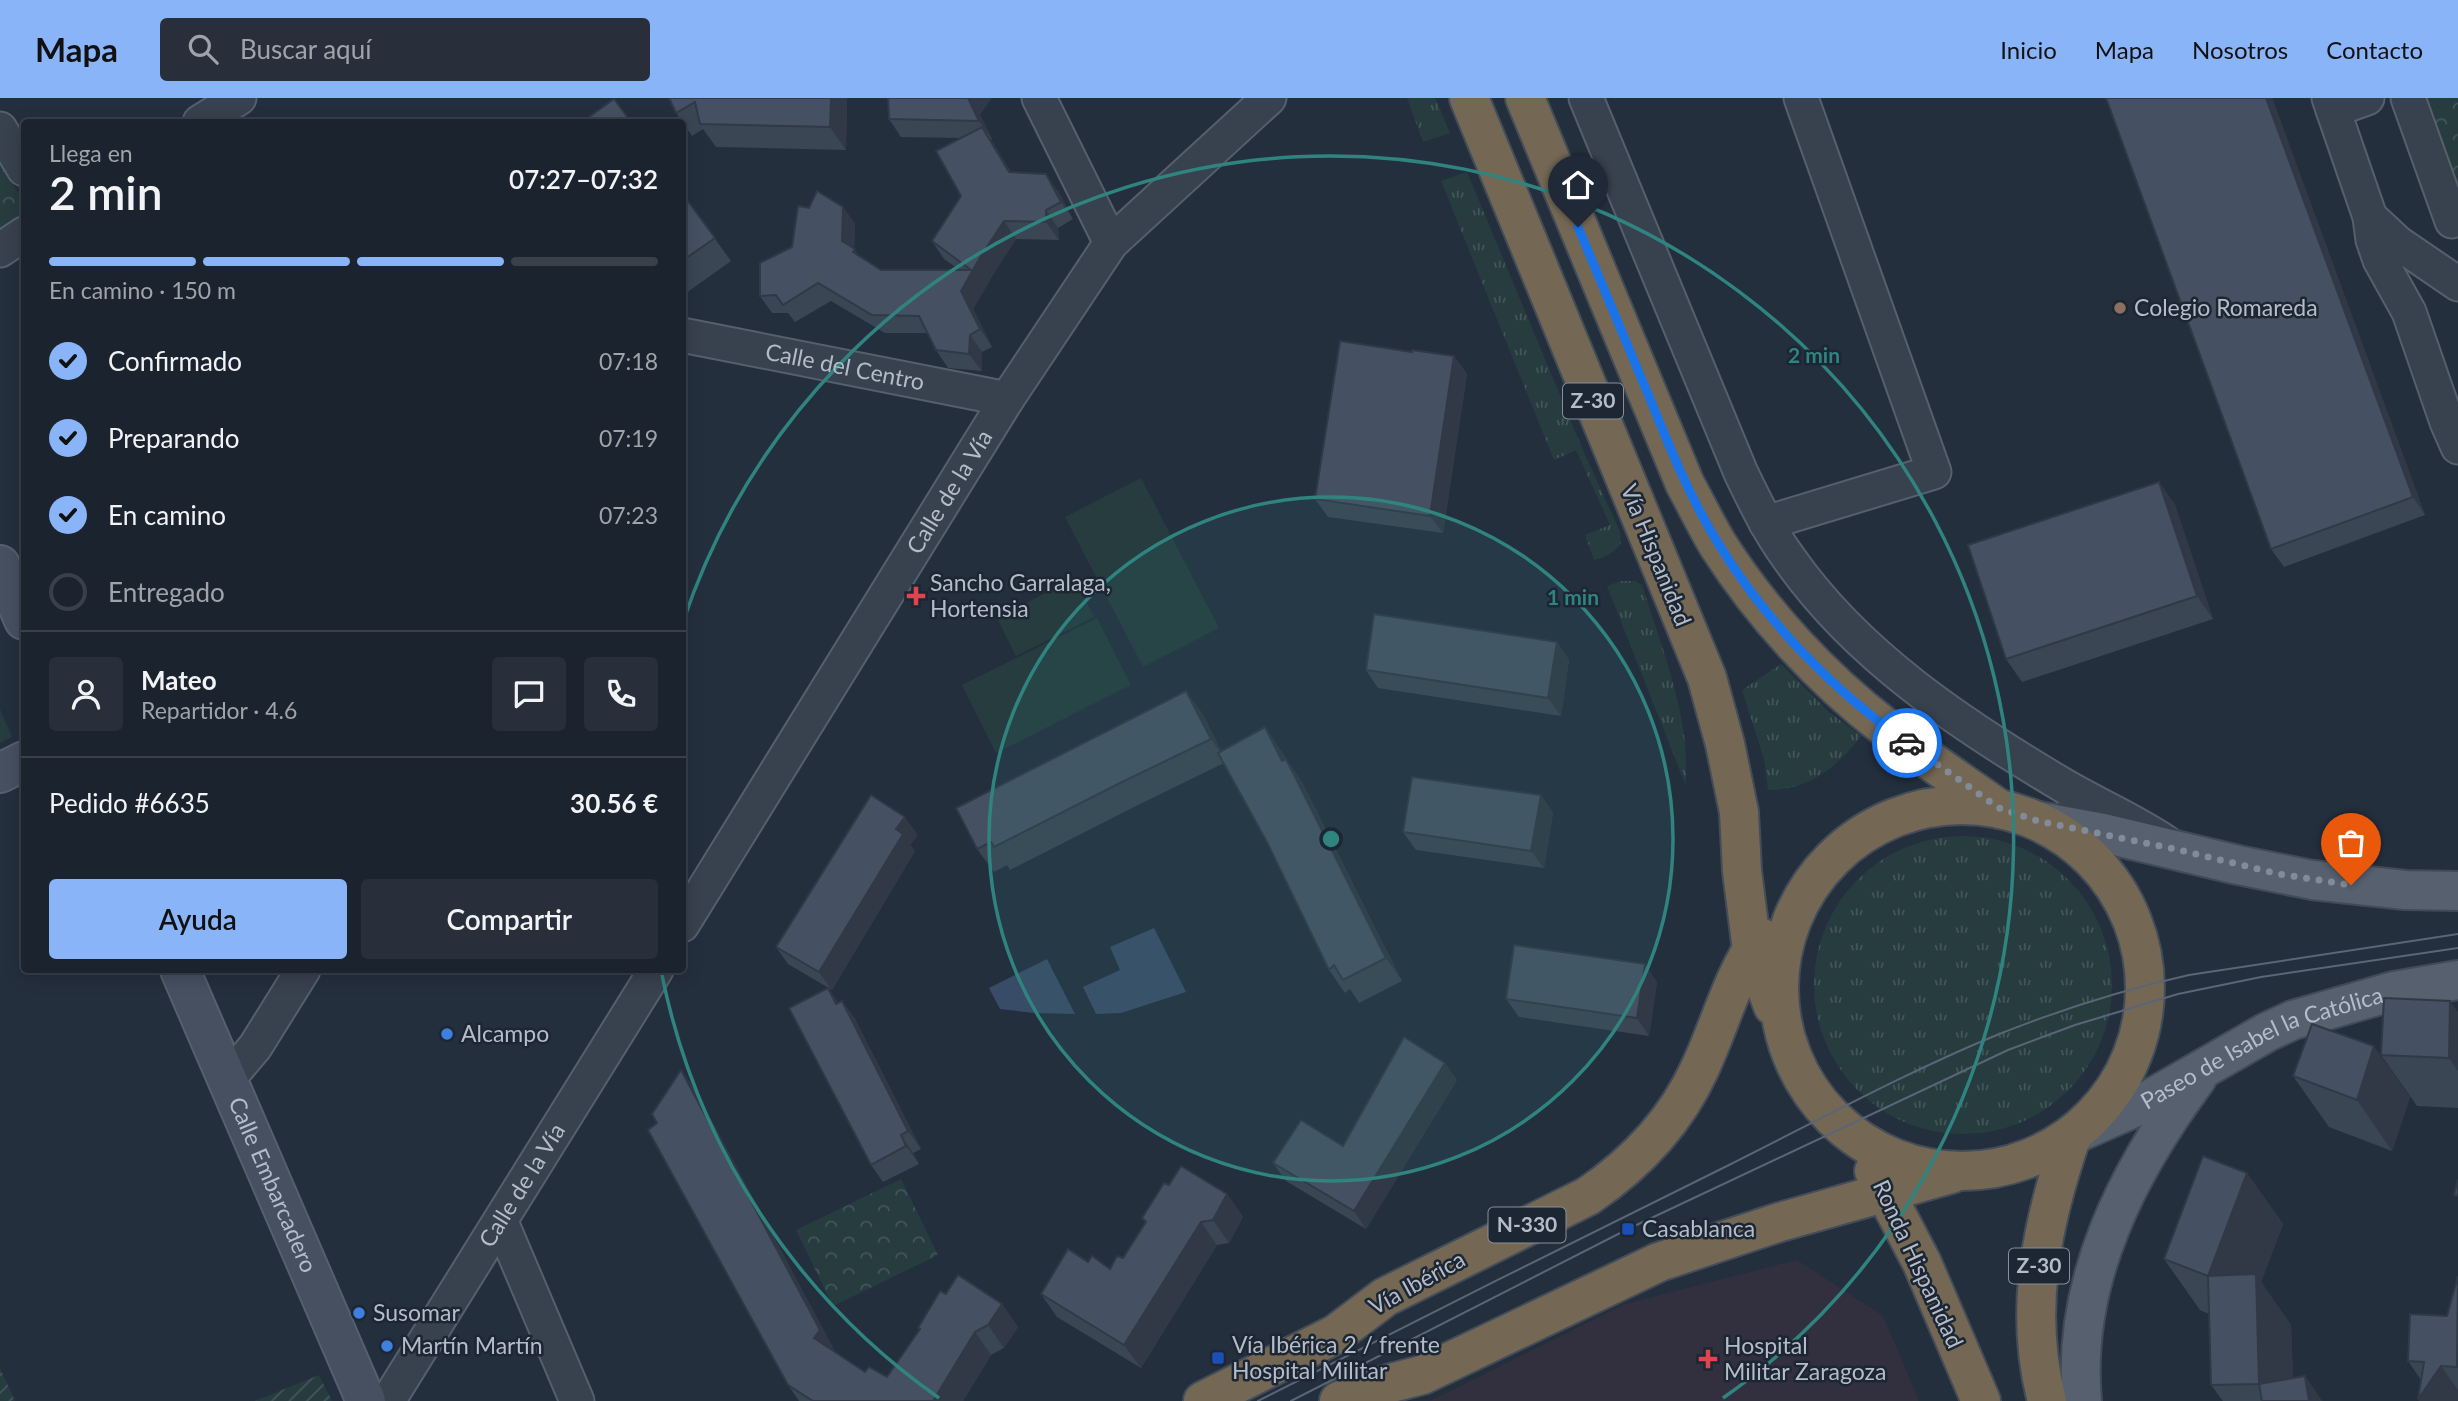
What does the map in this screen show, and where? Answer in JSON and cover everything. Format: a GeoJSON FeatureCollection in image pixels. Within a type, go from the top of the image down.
{"type":"FeatureCollection","features":[{"type":"Feature","properties":{"kind":"highway","name":"Vía Hispanidad"},"geometry":{"type":"LineString","coordinates":[[1469,98],[1707,678],[1725,744],[1739,812],[1742,871],[1752,950],[1801,1074],[1816,1098],[1849,1131]]}},
{"type":"Feature","properties":{"kind":"highway","name":"Z-30"},"geometry":{"type":"LineString","coordinates":[[1525,98],[1685,484],[1718,544],[1760,604],[1802,651],[1849,697],[1885,728],[1999,808]]}},
{"type":"Feature","properties":{"kind":"highway"},"geometry":{"type":"LineString","coordinates":[[1339,1401],[1372,1388],[1422,1375],[1659,1262],[1769,1225],[1885,1191],[1963,1171],[1986,1169],[2031,1158],[2072,1135],[2094,1115],[2113,1092],[2129,1065],[2139,1037],[2146,1002],[2143,956],[2135,927],[2123,900],[2106,875],[2076,844],[2038,821],[1999,808],[1937,806],[1907,813],[1853,841],[1829,861],[1810,885],[1796,910],[1786,938],[1780,986],[1782,1028]]}},
{"type":"Feature","properties":{"kind":"highway","name":"Vía Ibérica"},"geometry":{"type":"LineString","coordinates":[[1203,1401],[1336,1334],[1385,1297],[1588,1196],[1608,1182],[1656,1136],[1687,1093],[1708,1050],[1734,980],[1777,916],[1810,885]]}},
{"type":"Feature","properties":{"kind":"highway"},"geometry":{"type":"LineString","coordinates":[[1849,1131],[1891,1156],[1939,1169],[1963,1171]]}},
{"type":"Feature","properties":{"kind":"highway","name":"Ronda Hispanidad"},"geometry":{"type":"LineString","coordinates":[[1849,1131],[1885,1191],[1922,1263],[1982,1401]]}},
{"type":"Feature","properties":{"kind":"highway","name":"Z-30"},"geometry":{"type":"LineString","coordinates":[[2047,1401],[2036,1326],[2038,1277],[2042,1236],[2056,1181],[2072,1135]]}},
{"type":"Feature","properties":{"kind":"main road"},"geometry":{"type":"LineString","coordinates":[[2038,821],[2312,880],[2405,890],[2458,891]]}},
{"type":"Feature","properties":{"kind":"main road","name":"Paseo de Isabel la Católica"},"geometry":{"type":"LineString","coordinates":[[2072,1135],[2140,1105],[2267,1032],[2293,1020],[2395,991],[2458,980]]}},
{"type":"Feature","properties":{"kind":"main road"},"geometry":{"type":"LineString","coordinates":[[2082,1401],[2082,1343],[2088,1295],[2103,1244],[2119,1205],[2145,1156],[2203,1070]]}},
{"type":"Feature","properties":{"kind":"street"},"geometry":{"type":"LineString","coordinates":[[205,119],[239,98]]}},
{"type":"Feature","properties":{"kind":"street"},"geometry":{"type":"LineString","coordinates":[[1039,98],[1111,243]]}},
{"type":"Feature","properties":{"kind":"street","name":"Calle de la Vía"},"geometry":{"type":"LineString","coordinates":[[686,920],[1007,400],[1111,243],[1269,98]]}},
{"type":"Feature","properties":{"kind":"street"},"geometry":{"type":"LineString","coordinates":[[1586,98],[1741,473],[1766,523],[1807,583],[1832,612],[1881,659],[1976,730],[2062,785],[2140,824],[2175,849]]}},
{"type":"Feature","properties":{"kind":"street"},"geometry":{"type":"LineString","coordinates":[[1766,523],[1934,472],[1801,98]]}},
{"type":"Feature","properties":{"kind":"street"},"geometry":{"type":"LineString","coordinates":[[2367,98],[2331,104],[2370,217],[2373,240],[2380,260],[2409,312],[2458,447]]}},
{"type":"Feature","properties":{"kind":"street"},"geometry":{"type":"LineString","coordinates":[[2398,243],[2455,220],[2408,98]]}},
{"type":"Feature","properties":{"kind":"street"},"geometry":{"type":"LineString","coordinates":[[0,130],[21,164]]}},
{"type":"Feature","properties":{"kind":"street"},"geometry":{"type":"LineString","coordinates":[[2370,217],[2398,243],[2458,284]]}},
{"type":"Feature","properties":{"kind":"street"},"geometry":{"type":"LineString","coordinates":[[0,250],[21,236]]}},
{"type":"Feature","properties":{"kind":"street","name":"Calle del Centro"},"geometry":{"type":"LineString","coordinates":[[688,345],[1007,400]]}},
{"type":"Feature","properties":{"kind":"street"},"geometry":{"type":"LineString","coordinates":[[0,565],[21,613]]}},
{"type":"Feature","properties":{"kind":"street"},"geometry":{"type":"LineString","coordinates":[[0,773],[21,762]]}},
{"type":"Feature","properties":{"kind":"street"},"geometry":{"type":"LineString","coordinates":[[2062,785],[2106,875]]}},
{"type":"Feature","properties":{"kind":"street","name":"Calle Embarcadero"},"geometry":{"type":"LineString","coordinates":[[181,973],[366,1401]]}},
{"type":"Feature","properties":{"kind":"street"},"geometry":{"type":"LineString","coordinates":[[226,1080],[255,1047],[301,973]]}},
{"type":"Feature","properties":{"kind":"street","name":"Calle de la Vía"},"geometry":{"type":"LineString","coordinates":[[388,1401],[654,973]]}},
{"type":"Feature","properties":{"kind":"street"},"geometry":{"type":"LineString","coordinates":[[501,1222],[577,1401]]}},
{"type":"Feature","properties":{"kind":"shaded area","name":"Hospital Militar Zaragoza"},"geometry":{"type":"Polygon","coordinates":[[[1797,1260],[1883,1316],[1919,1401],[1430,1401],[1625,1304],[1797,1260]]]}},
{"type":"Feature","properties":{"kind":"green space"},"geometry":{"type":"Polygon","coordinates":[[[1407,98],[1435,98],[1450,133],[1423,142],[1407,98]]]}},
{"type":"Feature","properties":{"kind":"green space"},"geometry":{"type":"Polygon","coordinates":[[[2415,98],[2458,98],[2458,215],[2415,98]]]}},
{"type":"Feature","properties":{"kind":"green space"},"geometry":{"type":"Polygon","coordinates":[[[0,162],[21,198],[21,219],[0,233],[0,162]]]}},
{"type":"Feature","properties":{"kind":"green space"},"geometry":{"type":"Polygon","coordinates":[[[1467,172],[1582,448],[1620,532],[1621,543],[1613,552],[1594,560],[1585,535],[1610,525],[1576,450],[1554,460],[1441,181],[1467,172]]]}},
{"type":"Feature","properties":{"kind":"green space"},"geometry":{"type":"Polygon","coordinates":[[[1141,478],[1219,628],[1143,667],[1065,517],[1141,478]]]}},
{"type":"Feature","properties":{"kind":"green space"},"geometry":{"type":"Polygon","coordinates":[[[1075,578],[1094,617],[1016,656],[997,618],[1075,578]]]}},
{"type":"Feature","properties":{"kind":"green space"},"geometry":{"type":"Polygon","coordinates":[[[1621,581],[1635,581],[1642,585],[1661,643],[1682,723],[1686,786],[1607,586],[1621,581]]]}},
{"type":"Feature","properties":{"kind":"green space"},"geometry":{"type":"Polygon","coordinates":[[[1097,618],[1131,685],[996,753],[962,685],[1097,618]]]}},
{"type":"Feature","properties":{"kind":"green space"},"geometry":{"type":"Polygon","coordinates":[[[1781,664],[1829,712],[1861,736],[1843,757],[1821,775],[1796,786],[1768,790],[1764,759],[1742,690],[1781,664]]]}},
{"type":"Feature","properties":{"kind":"green space"},"geometry":{"type":"Polygon","coordinates":[[[0,709],[12,737],[0,743],[0,709]]]}},
{"type":"Feature","properties":{"kind":"green space"},"geometry":{"type":"Polygon","coordinates":[[[1963,836],[1992,839],[2020,847],[2046,861],[2068,880],[2087,902],[2101,928],[2109,956],[2112,985],[2109,1014],[2101,1042],[2087,1068],[2068,1090],[2046,1109],[2020,1123],[1992,1131],[1963,1134],[1934,1131],[1906,1123],[1880,1109],[1858,1090],[1839,1068],[1825,1042],[1817,1014],[1814,985],[1817,956],[1825,928],[1839,902],[1858,880],[1880,861],[1906,847],[1934,839],[1963,836]]]}},
{"type":"Feature","properties":{"kind":"green space"},"geometry":{"type":"Polygon","coordinates":[[[901,1179],[938,1255],[833,1306],[796,1230],[901,1179]]]}},
{"type":"Feature","properties":{"kind":"green space"},"geometry":{"type":"Polygon","coordinates":[[[0,1368],[15,1401],[0,1401],[0,1368]]]}},
{"type":"Feature","properties":{"kind":"green space"},"geometry":{"type":"Polygon","coordinates":[[[319,1375],[332,1401],[255,1401],[319,1375]]]}},
{"type":"Feature","properties":{"kind":"water"},"geometry":{"type":"Polygon","coordinates":[[[1154,928],[1186,992],[1121,1013],[1096,1014],[1083,987],[1120,970],[1110,947],[1154,928]]]}},
{"type":"Feature","properties":{"kind":"water"},"geometry":{"type":"Polygon","coordinates":[[[1047,959],[1075,1014],[1000,1009],[989,988],[1047,959]]]}},
{"type":"Feature","properties":{"kind":"building"},"geometry":{"type":"Polygon","coordinates":[[[669,98],[831,98],[830,127],[700,124],[695,102],[676,113],[669,98]]]}},
{"type":"Feature","properties":{"kind":"building"},"geometry":{"type":"Polygon","coordinates":[[[888,98],[968,98],[979,121],[889,119],[888,98]]]}},
{"type":"Feature","properties":{"kind":"building"},"geometry":{"type":"Polygon","coordinates":[[[2106,98],[2266,98],[2413,497],[2271,549],[2106,98]]]}},
{"type":"Feature","properties":{"kind":"building"},"geometry":{"type":"Polygon","coordinates":[[[614,99],[629,119],[586,119],[614,99]]]}},
{"type":"Feature","properties":{"kind":"building"},"geometry":{"type":"Polygon","coordinates":[[[982,127],[1009,172],[1046,174],[1061,202],[1046,210],[1046,222],[1004,221],[981,256],[961,291],[980,329],[970,335],[969,354],[936,350],[919,316],[872,315],[818,283],[783,305],[776,295],[760,296],[760,263],[792,247],[798,206],[809,208],[817,191],[843,207],[842,241],[855,249],[853,252],[881,270],[971,270],[932,241],[961,196],[936,151],[982,127]]]}},
{"type":"Feature","properties":{"kind":"building"},"geometry":{"type":"Polygon","coordinates":[[[686,198],[715,238],[686,258],[686,198]]]}},
{"type":"Feature","properties":{"kind":"building"},"geometry":{"type":"Polygon","coordinates":[[[1340,341],[1454,356],[1430,516],[1315,499],[1340,341]]]}},
{"type":"Feature","properties":{"kind":"building"},"geometry":{"type":"Polygon","coordinates":[[[2159,482],[2197,596],[2006,659],[1968,545],[2159,482]]]}},
{"type":"Feature","properties":{"kind":"building"},"geometry":{"type":"Polygon","coordinates":[[[1374,614],[1557,642],[1548,698],[1366,670],[1374,614]]]}},
{"type":"Feature","properties":{"kind":"building"},"geometry":{"type":"Polygon","coordinates":[[[1186,691],[1211,739],[994,847],[991,842],[977,849],[956,808],[1186,691]]]}},
{"type":"Feature","properties":{"kind":"building"},"geometry":{"type":"Polygon","coordinates":[[[1265,727],[1282,761],[1286,759],[1386,958],[1343,980],[1334,965],[1329,970],[1267,842],[1218,753],[1265,727]]]}},
{"type":"Feature","properties":{"kind":"building"},"geometry":{"type":"Polygon","coordinates":[[[1412,777],[1541,795],[1531,851],[1403,832],[1412,777]]]}},
{"type":"Feature","properties":{"kind":"building"},"geometry":{"type":"Polygon","coordinates":[[[871,795],[905,817],[896,829],[903,834],[819,972],[776,947],[871,795]]]}},
{"type":"Feature","properties":{"kind":"building"},"geometry":{"type":"Polygon","coordinates":[[[1514,945],[1645,964],[1637,1018],[1506,999],[1514,945]]]}},
{"type":"Feature","properties":{"kind":"building"},"geometry":{"type":"Polygon","coordinates":[[[828,988],[836,1004],[842,1001],[908,1131],[901,1135],[906,1146],[871,1165],[789,1008],[828,988]]]}},
{"type":"Feature","properties":{"kind":"building"},"geometry":{"type":"Polygon","coordinates":[[[2384,998],[2450,1001],[2449,1058],[2381,1055],[2384,998]]]}},
{"type":"Feature","properties":{"kind":"building"},"geometry":{"type":"Polygon","coordinates":[[[2312,1024],[2374,1046],[2357,1100],[2293,1076],[2312,1024]]]}},
{"type":"Feature","properties":{"kind":"building"},"geometry":{"type":"Polygon","coordinates":[[[1404,1037],[1445,1063],[1354,1211],[1273,1163],[1301,1120],[1343,1146],[1404,1037]]]}},
{"type":"Feature","properties":{"kind":"building"},"geometry":{"type":"Polygon","coordinates":[[[681,1070],[820,1330],[814,1338],[865,1372],[869,1367],[887,1377],[920,1329],[918,1328],[940,1291],[946,1294],[958,1275],[1002,1304],[988,1325],[975,1332],[933,1401],[813,1401],[788,1385],[648,1130],[657,1123],[652,1114],[681,1070]]]}},
{"type":"Feature","properties":{"kind":"building"},"geometry":{"type":"Polygon","coordinates":[[[2203,1156],[2247,1173],[2208,1276],[2164,1259],[2203,1156]]]}},
{"type":"Feature","properties":{"kind":"building"},"geometry":{"type":"Polygon","coordinates":[[[1181,1166],[1227,1194],[1213,1220],[1201,1222],[1124,1345],[1041,1294],[1068,1249],[1088,1262],[1092,1256],[1110,1269],[1117,1256],[1123,1258],[1146,1222],[1142,1218],[1164,1183],[1169,1185],[1181,1166]]]}},
{"type":"Feature","properties":{"kind":"building"},"geometry":{"type":"Polygon","coordinates":[[[2458,1179],[2458,1196],[2454,1195],[2458,1179]]]}},
{"type":"Feature","properties":{"kind":"building"},"geometry":{"type":"Polygon","coordinates":[[[2256,1274],[2259,1384],[2211,1385],[2208,1276],[2256,1274]]]}},
{"type":"Feature","properties":{"kind":"building"},"geometry":{"type":"Polygon","coordinates":[[[2458,1276],[2457,1367],[2441,1366],[2418,1399],[2424,1362],[2408,1361],[2410,1314],[2447,1316],[2458,1276]]]}},
{"type":"Feature","properties":{"kind":"building"},"geometry":{"type":"Polygon","coordinates":[[[2305,1376],[2309,1401],[2262,1401],[2259,1384],[2305,1376]]]}},
{"type":"Feature","properties":{"kind":"tram line"},"geometry":{"type":"LineString","coordinates":[[1258,1401],[1893,1082],[2016,1027],[2114,994],[2189,975],[2458,934]]}},
{"type":"Feature","properties":{"kind":"tram line"},"geometry":{"type":"LineString","coordinates":[[1291,1401],[1628,1229],[2008,1050],[2075,1025],[2178,994],[2261,977],[2458,948]]}},
{"type":"Feature","properties":{"kind":"way so far"},"geometry":{"type":"LineString","coordinates":[[1907,743],[1999,808],[2038,821],[2103,833],[2279,874],[2351,885]]}},
{"type":"Feature","properties":{"kind":"place","name":"Colegio Romareda"},"geometry":{"type":"Point","coordinates":[2120,308]}},
{"type":"Feature","properties":{"kind":"place","name":"Sancho Garralaga, Hortensia"},"geometry":{"type":"Point","coordinates":[916,596]}},
{"type":"Feature","properties":{"kind":"place","name":"Alcampo"},"geometry":{"type":"Point","coordinates":[447,1034]}},
{"type":"Feature","properties":{"kind":"place","name":"Casablanca"},"geometry":{"type":"Point","coordinates":[1628,1229]}},
{"type":"Feature","properties":{"kind":"place","name":"Susomar"},"geometry":{"type":"Point","coordinates":[359,1313]}},
{"type":"Feature","properties":{"kind":"place","name":"Martín Martín"},"geometry":{"type":"Point","coordinates":[387,1346]}},
{"type":"Feature","properties":{"kind":"place","name":"Vía Ibérica 2 / frente Hospital Militar"},"geometry":{"type":"Point","coordinates":[1218,1358]}},
{"type":"Feature","properties":{"kind":"place","name":"Hospital Militar Zaragoza"},"geometry":{"type":"Point","coordinates":[1708,1359]}},
{"type":"Feature","properties":{"kind":"route"},"geometry":{"type":"LineString","coordinates":[[1578,227],[1685,484],[1718,544],[1760,604],[1802,651],[1849,697],[1907,743]]}}]}
